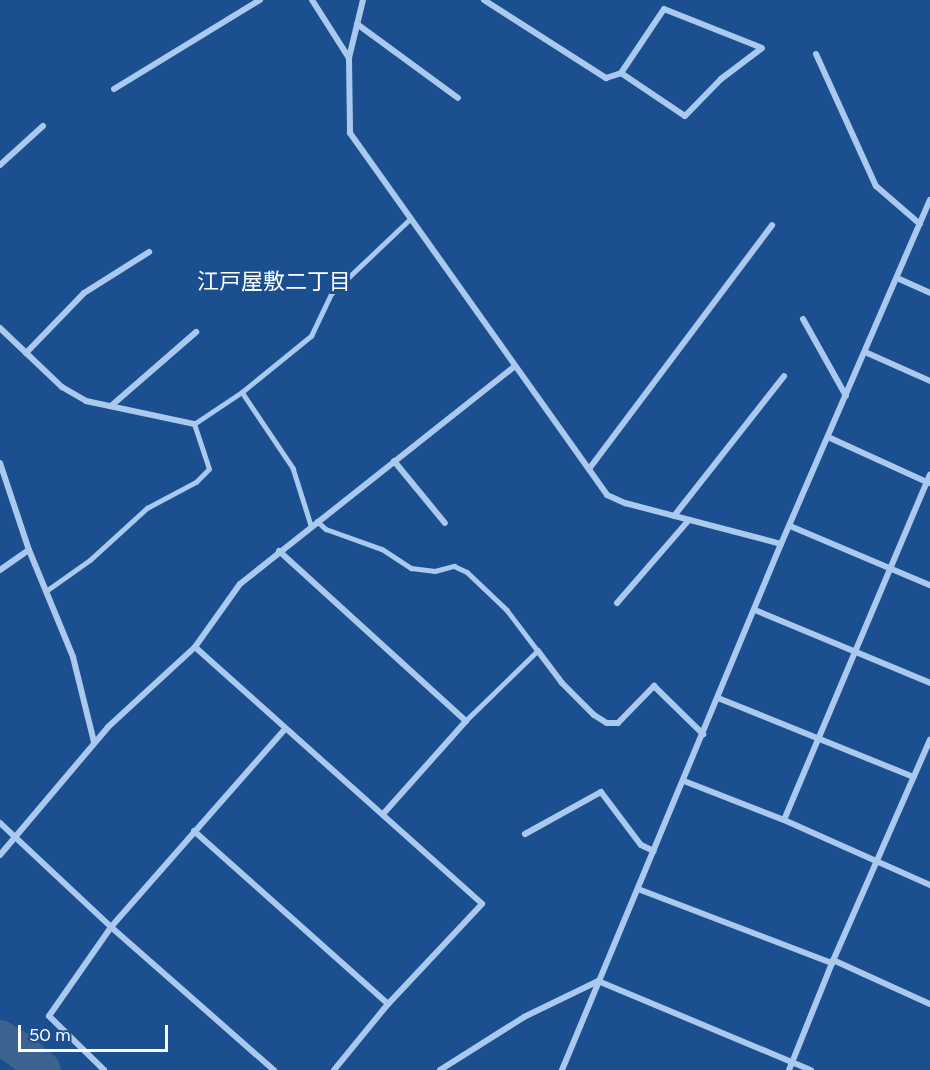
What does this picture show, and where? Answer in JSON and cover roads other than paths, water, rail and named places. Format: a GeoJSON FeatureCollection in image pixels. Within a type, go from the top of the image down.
{"type":"FeatureCollection","features":[{"type":"Feature","properties":{"kind":"street"},"geometry":{"type":"LineString","coordinates":[[114,89],[260,0]]}},
{"type":"Feature","properties":{"kind":"street"},"geometry":{"type":"LineString","coordinates":[[312,0],[349,58]]}},
{"type":"Feature","properties":{"kind":"street"},"geometry":{"type":"LineString","coordinates":[[363,0],[349,58],[350,134],[514,367],[608,495],[625,503],[781,544]]}},
{"type":"Feature","properties":{"kind":"street"},"geometry":{"type":"LineString","coordinates":[[484,0],[606,78],[621,73],[664,9],[762,48],[722,79],[685,116],[621,73]]}},
{"type":"Feature","properties":{"kind":"street"},"geometry":{"type":"LineString","coordinates":[[357,24],[458,98]]}},
{"type":"Feature","properties":{"kind":"street"},"geometry":{"type":"LineString","coordinates":[[816,54],[876,186],[920,224]]}},
{"type":"Feature","properties":{"kind":"street"},"geometry":{"type":"LineString","coordinates":[[0,165],[42,126]]}},
{"type":"Feature","properties":{"kind":"street"},"geometry":{"type":"LineString","coordinates":[[562,1070],[781,544],[930,200]]}},
{"type":"Feature","properties":{"kind":"street"},"geometry":{"type":"LineString","coordinates":[[589,469],[772,225]]}},
{"type":"Feature","properties":{"kind":"street"},"geometry":{"type":"LineString","coordinates":[[26,353],[84,293],[149,252]]}},
{"type":"Feature","properties":{"kind":"street"},"geometry":{"type":"LineString","coordinates":[[897,279],[930,293]]}},
{"type":"Feature","properties":{"kind":"street"},"geometry":{"type":"LineString","coordinates":[[803,319],[846,396]]}},
{"type":"Feature","properties":{"kind":"street"},"geometry":{"type":"LineString","coordinates":[[0,328],[62,387],[86,401],[194,424]]}},
{"type":"Feature","properties":{"kind":"street"},"geometry":{"type":"LineString","coordinates":[[111,406],[196,332]]}},
{"type":"Feature","properties":{"kind":"street"},"geometry":{"type":"LineString","coordinates":[[865,352],[930,381]]}},
{"type":"Feature","properties":{"kind":"street"},"geometry":{"type":"LineString","coordinates":[[0,855],[94,742],[195,647],[240,584],[314,523],[514,367]]}},
{"type":"Feature","properties":{"kind":"street"},"geometry":{"type":"LineString","coordinates":[[674,516],[784,376]]}},
{"type":"Feature","properties":{"kind":"street"},"geometry":{"type":"LineString","coordinates":[[783,820],[929,480],[828,437]]}},
{"type":"Feature","properties":{"kind":"street"},"geometry":{"type":"LineString","coordinates":[[394,461],[445,523]]}},
{"type":"Feature","properties":{"kind":"street"},"geometry":{"type":"LineString","coordinates":[[0,464],[29,550],[73,657],[94,742]]}},
{"type":"Feature","properties":{"kind":"street"},"geometry":{"type":"LineString","coordinates":[[616,603],[689,520]]}},
{"type":"Feature","properties":{"kind":"street"},"geometry":{"type":"LineString","coordinates":[[790,526],[930,585]]}},
{"type":"Feature","properties":{"kind":"street"},"geometry":{"type":"LineString","coordinates":[[0,570],[29,550]]}},
{"type":"Feature","properties":{"kind":"street"},"geometry":{"type":"LineString","coordinates":[[279,551],[466,722],[383,814]]}},
{"type":"Feature","properties":{"kind":"street"},"geometry":{"type":"LineString","coordinates":[[755,610],[930,683]]}},
{"type":"Feature","properties":{"kind":"street"},"geometry":{"type":"LineString","coordinates":[[195,647],[482,904],[388,1004],[334,1070]]}},
{"type":"Feature","properties":{"kind":"street"},"geometry":{"type":"LineString","coordinates":[[538,651],[562,683],[594,715],[608,723],[618,723],[654,686],[703,734]]}},
{"type":"Feature","properties":{"kind":"street"},"geometry":{"type":"LineString","coordinates":[[718,698],[820,737],[914,777]]}},
{"type":"Feature","properties":{"kind":"street"},"geometry":{"type":"LineString","coordinates":[[104,1070],[49,1016],[111,927],[285,729]]}},
{"type":"Feature","properties":{"kind":"street"},"geometry":{"type":"LineString","coordinates":[[789,1070],[833,962],[930,740]]}},
{"type":"Feature","properties":{"kind":"street"},"geometry":{"type":"LineString","coordinates":[[684,781],[783,820],[930,885]]}},
{"type":"Feature","properties":{"kind":"street"},"geometry":{"type":"LineString","coordinates":[[525,834],[601,792],[641,845],[654,851]]}},
{"type":"Feature","properties":{"kind":"street"},"geometry":{"type":"LineString","coordinates":[[0,824],[15,835],[111,927],[274,1070]]}},
{"type":"Feature","properties":{"kind":"street"},"geometry":{"type":"LineString","coordinates":[[194,831],[388,1004]]}},
{"type":"Feature","properties":{"kind":"street"},"geometry":{"type":"LineString","coordinates":[[638,889],[833,962],[930,1004]]}},
{"type":"Feature","properties":{"kind":"street"},"geometry":{"type":"LineString","coordinates":[[440,1070],[524,1017],[598,981],[811,1070]]}},
{"type":"Feature","properties":{"kind":"lane"},"geometry":{"type":"LineString","coordinates":[[46,591],[90,560],[147,508],[196,482],[208,469],[194,424],[242,392],[311,336],[331,294],[410,219]]}},
{"type":"Feature","properties":{"kind":"lane"},"geometry":{"type":"LineString","coordinates":[[242,392],[293,468],[314,523],[382,549],[411,568],[435,571],[454,566],[467,572],[507,610],[538,651],[466,722]]}},
{"type":"Feature","properties":{"kind":"waterway"},"geometry":{"type":"LineString","coordinates":[[0,1038],[20,1050],[43,1070]]}},
{"type":"Feature","properties":{"kind":"district","name":"江戸屋敷二丁目"},"geometry":{"type":"Point","coordinates":[274,282]}}]}
